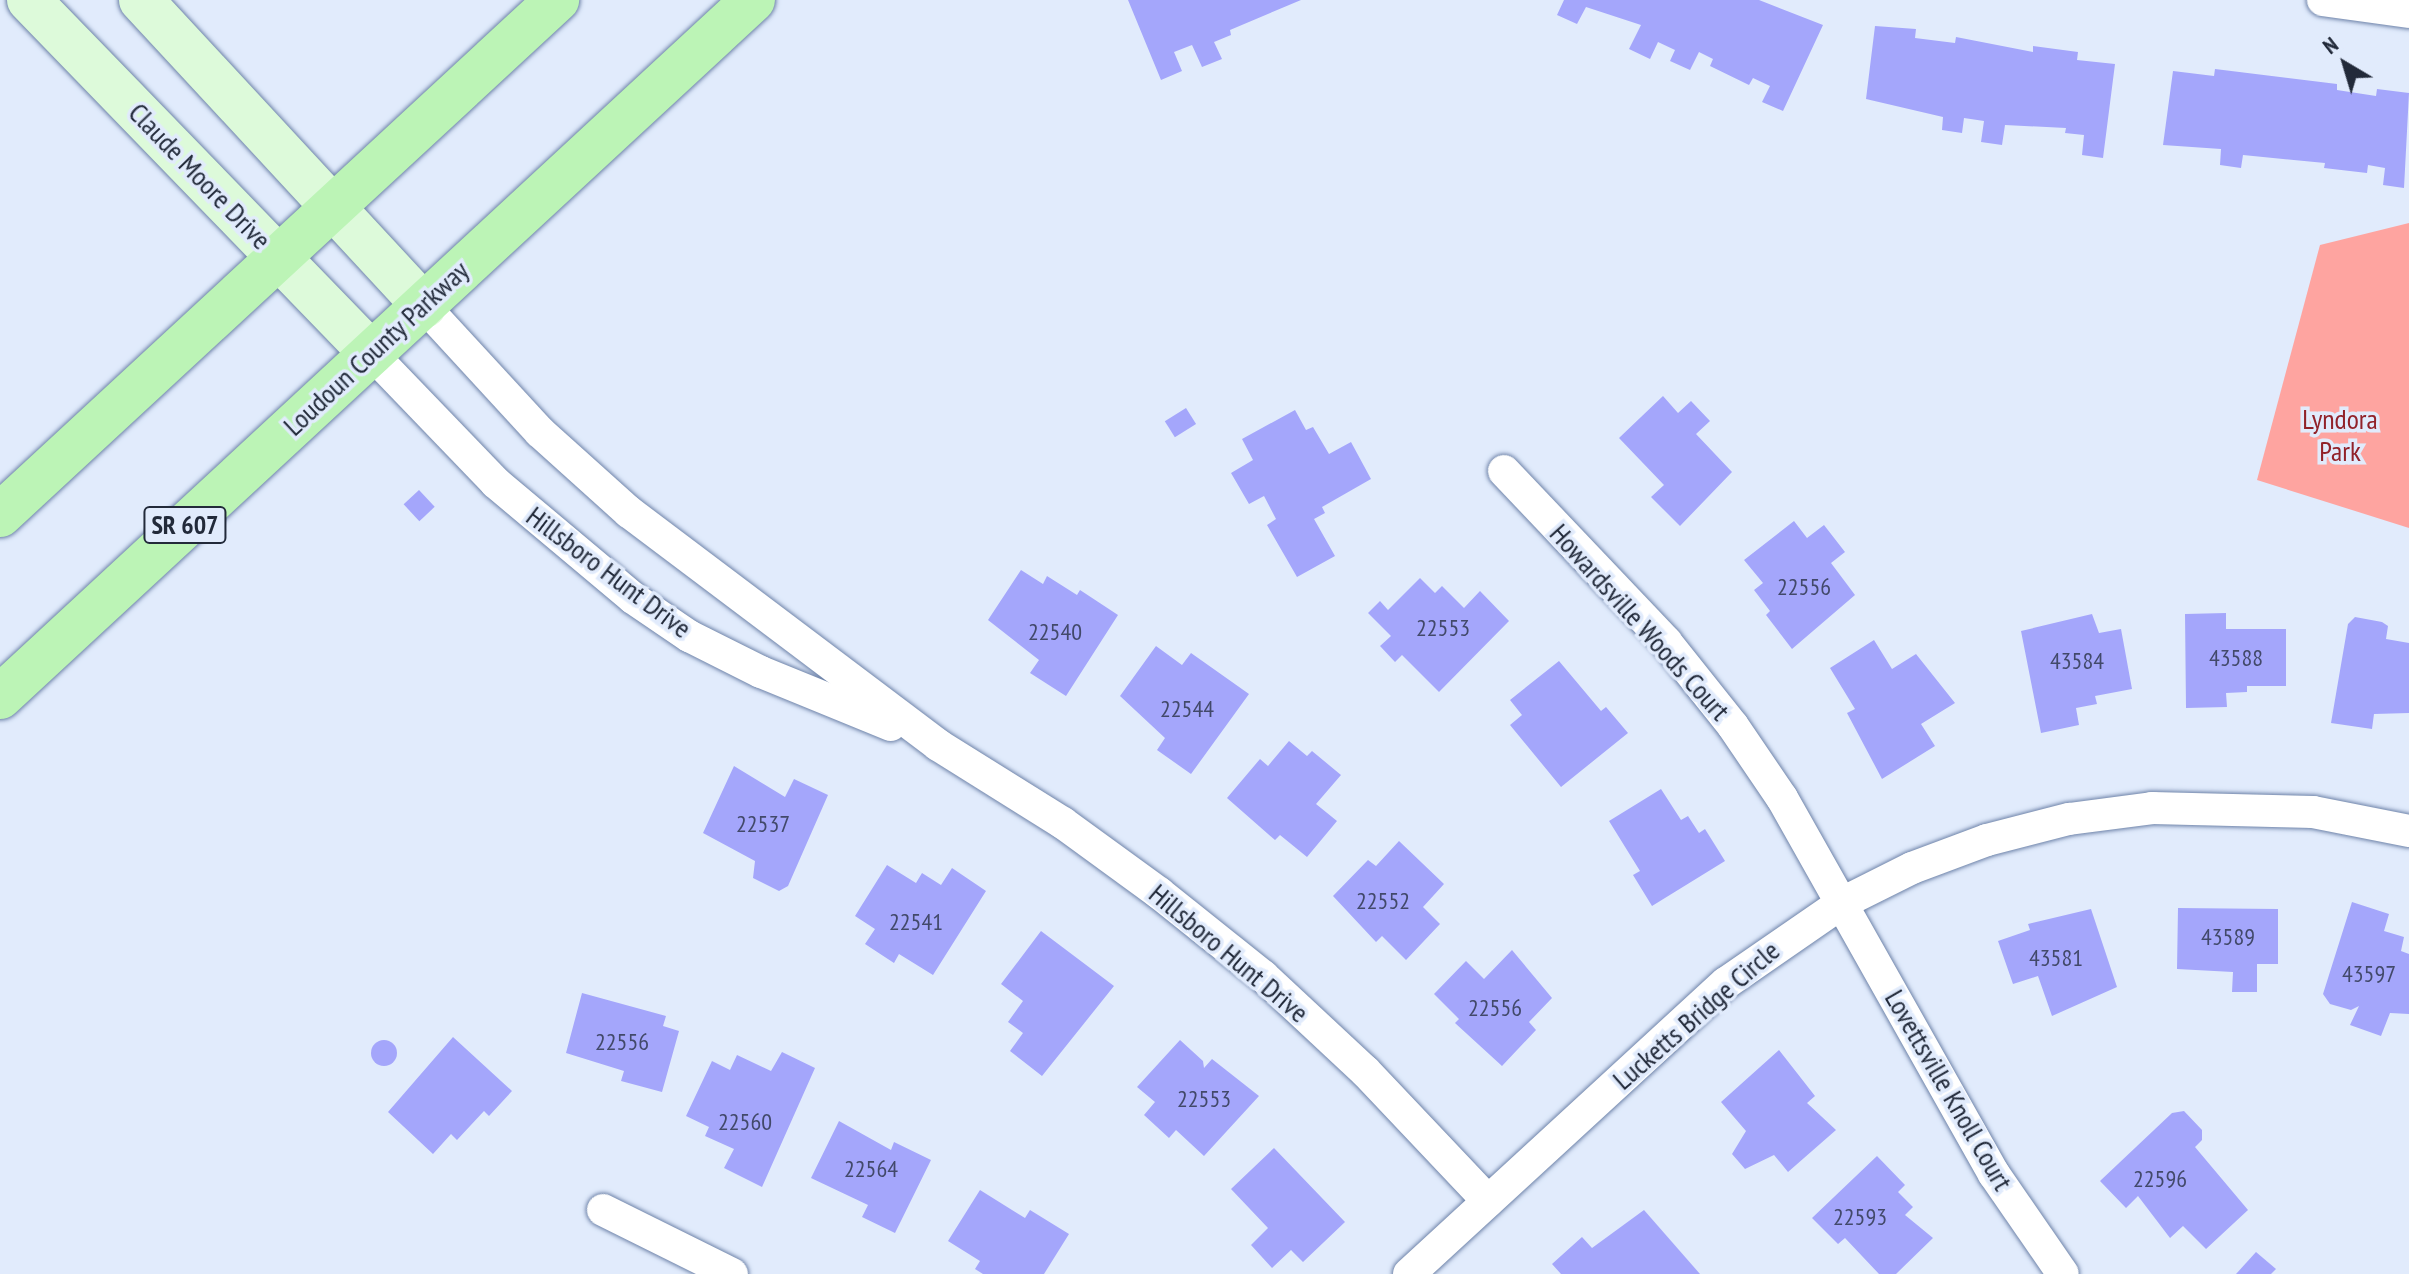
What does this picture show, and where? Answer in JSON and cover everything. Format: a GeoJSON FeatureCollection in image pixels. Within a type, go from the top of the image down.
{"type":"FeatureCollection","features":[{"type":"Feature","properties":{"kind":"main road"},"geometry":{"type":"LineString","coordinates":[[0,515],[557,0]]}},
{"type":"Feature","properties":{"kind":"main road","name":"Loudoun County Parkway"},"geometry":{"type":"LineString","coordinates":[[0,697],[753,0]]}},
{"type":"Feature","properties":{"kind":"street","name":"Claude Moore Drive"},"geometry":{"type":"LineString","coordinates":[[29,0],[371,353]]}},
{"type":"Feature","properties":{"kind":"street"},"geometry":{"type":"LineString","coordinates":[[141,0],[336,205],[424,306]]}},
{"type":"Feature","properties":{"kind":"street"},"geometry":{"type":"LineString","coordinates":[[2323,0],[2409,12]]}},
{"type":"Feature","properties":{"kind":"street","name":"Hillsboro Hunt Drive"},"geometry":{"type":"LineString","coordinates":[[424,306],[585,475],[938,745],[1063,823],[1263,976],[1365,1071],[1488,1201]]}},
{"type":"Feature","properties":{"kind":"street","name":"Hillsboro Hunt Drive"},"geometry":{"type":"LineString","coordinates":[[371,353],[496,483],[633,598],[689,636],[761,672],[938,745]]}},
{"type":"Feature","properties":{"kind":"street","name":"Howardsville Woods Court"},"geometry":{"type":"LineString","coordinates":[[1504,471],[1666,642],[1733,726],[1782,798],[1842,903]]}},
{"type":"Feature","properties":{"kind":"street","name":"Lucketts Bridge Circle"},"geometry":{"type":"LineString","coordinates":[[1409,1274],[1726,983],[1842,903],[1912,868],[1987,840],[2069,819],[2152,808],[2313,812],[2409,831]]}},
{"type":"Feature","properties":{"kind":"street","name":"Lovettsville Knoll Court"},"geometry":{"type":"LineString","coordinates":[[1842,903],[1994,1174],[2063,1274]]}},
{"type":"Feature","properties":{"kind":"street"},"geometry":{"type":"LineString","coordinates":[[603,1210],[732,1274]]}},
{"type":"Feature","properties":{"kind":"green space","name":"Lyndora Park"},"geometry":{"type":"Polygon","coordinates":[[[2409,223],[2409,528],[2257,480],[2320,245],[2409,223]]]}},
{"type":"Feature","properties":{"kind":"building"},"geometry":{"type":"Polygon","coordinates":[[[1128,0],[1301,0],[1230,30],[1231,35],[1214,42],[1222,59],[1202,67],[1192,45],[1174,52],[1182,71],[1161,80],[1128,0]]]}},
{"type":"Feature","properties":{"kind":"building"},"geometry":{"type":"Polygon","coordinates":[[[1564,0],[1759,0],[1823,25],[1783,111],[1762,102],[1770,86],[1753,78],[1749,85],[1710,66],[1713,59],[1699,52],[1690,70],[1670,61],[1675,50],[1658,42],[1650,59],[1629,49],[1641,25],[1586,7],[1577,24],[1557,15],[1564,0]]]}},
{"type":"Feature","properties":{"kind":"building"},"geometry":{"type":"Polygon","coordinates":[[[1875,26],[1916,29],[1915,38],[1955,43],[1956,37],[2033,52],[2033,46],[2078,52],[2077,60],[2115,64],[2103,158],[2082,155],[2084,135],[2065,133],[2066,128],[2005,125],[2002,145],[1981,142],[1984,121],[1964,118],[1962,133],[1942,130],[1943,117],[1866,99],[1875,26]]]}},
{"type":"Feature","properties":{"kind":"building"},"geometry":{"type":"Polygon","coordinates":[[[2215,69],[2337,84],[2337,90],[2376,96],[2377,89],[2409,93],[2404,188],[2383,185],[2385,168],[2368,165],[2367,173],[2324,168],[2325,163],[2243,155],[2241,168],[2220,165],[2221,149],[2163,145],[2173,71],[2214,76],[2215,69]]]}},
{"type":"Feature","properties":{"kind":"building"},"geometry":{"type":"Polygon","coordinates":[[[1663,396],[1678,413],[1691,401],[1710,421],[1696,434],[1732,472],[1680,526],[1651,497],[1664,485],[1619,438],[1663,396]]]}},
{"type":"Feature","properties":{"kind":"building"},"geometry":{"type":"Polygon","coordinates":[[[1186,408],[1196,424],[1175,437],[1165,421],[1186,408]]]}},
{"type":"Feature","properties":{"kind":"building"},"geometry":{"type":"Polygon","coordinates":[[[1295,410],[1306,430],[1313,427],[1329,454],[1351,442],[1371,479],[1322,507],[1325,513],[1314,519],[1335,556],[1297,577],[1267,525],[1276,519],[1264,496],[1249,504],[1231,473],[1253,460],[1242,439],[1295,410]]]}},
{"type":"Feature","properties":{"kind":"building"},"geometry":{"type":"Polygon","coordinates":[[[419,490],[435,507],[419,521],[404,504],[419,490]]]}},
{"type":"Feature","properties":{"kind":"building"},"geometry":{"type":"Polygon","coordinates":[[[1794,521],[1807,538],[1824,525],[1845,552],[1831,563],[1855,595],[1792,649],[1766,615],[1770,611],[1754,590],[1763,583],[1744,560],[1794,521]]]}},
{"type":"Feature","properties":{"kind":"building"},"geometry":{"type":"Polygon","coordinates":[[[1021,570],[1043,584],[1047,576],[1077,595],[1080,590],[1118,615],[1066,696],[1030,673],[1039,660],[988,620],[1021,570]]]}},
{"type":"Feature","properties":{"kind":"building"},"geometry":{"type":"Polygon","coordinates":[[[1420,578],[1435,593],[1442,586],[1464,608],[1480,591],[1509,621],[1439,692],[1402,655],[1395,662],[1380,646],[1391,636],[1368,613],[1380,601],[1388,610],[1420,578]]]}},
{"type":"Feature","properties":{"kind":"building"},"geometry":{"type":"Polygon","coordinates":[[[2226,613],[2226,629],[2286,629],[2286,686],[2247,686],[2247,692],[2226,693],[2227,707],[2186,708],[2185,614],[2226,613]]]}},
{"type":"Feature","properties":{"kind":"building"},"geometry":{"type":"Polygon","coordinates":[[[2092,614],[2099,633],[2121,629],[2132,689],[2095,696],[2097,704],[2076,708],[2079,725],[2041,733],[2021,631],[2092,614]]]}},
{"type":"Feature","properties":{"kind":"building"},"geometry":{"type":"Polygon","coordinates":[[[2355,617],[2382,622],[2388,626],[2386,639],[2409,643],[2409,713],[2374,714],[2372,729],[2331,723],[2348,624],[2355,617]]]}},
{"type":"Feature","properties":{"kind":"building"},"geometry":{"type":"Polygon","coordinates":[[[1874,640],[1892,669],[1916,654],[1955,703],[1921,724],[1935,746],[1882,779],[1847,713],[1855,709],[1830,668],[1874,640]]]}},
{"type":"Feature","properties":{"kind":"building"},"geometry":{"type":"Polygon","coordinates":[[[1156,646],[1182,665],[1191,653],[1249,694],[1191,774],[1157,750],[1165,738],[1120,696],[1156,646]]]}},
{"type":"Feature","properties":{"kind":"building"},"geometry":{"type":"Polygon","coordinates":[[[1559,661],[1601,711],[1606,707],[1628,733],[1561,787],[1510,725],[1522,715],[1510,700],[1559,661]]]}},
{"type":"Feature","properties":{"kind":"building"},"geometry":{"type":"Polygon","coordinates":[[[1289,741],[1307,756],[1312,751],[1341,775],[1316,804],[1337,821],[1307,857],[1280,835],[1275,840],[1227,798],[1260,759],[1268,766],[1289,741]]]}},
{"type":"Feature","properties":{"kind":"building"},"geometry":{"type":"Polygon","coordinates":[[[734,766],[785,797],[794,779],[828,795],[788,886],[779,891],[753,878],[755,861],[703,833],[734,766]]]}},
{"type":"Feature","properties":{"kind":"building"},"geometry":{"type":"Polygon","coordinates":[[[1661,789],[1681,820],[1688,816],[1699,833],[1705,829],[1725,861],[1652,906],[1633,875],[1640,871],[1609,821],[1661,789]]]}},
{"type":"Feature","properties":{"kind":"building"},"geometry":{"type":"Polygon","coordinates":[[[1399,841],[1444,884],[1423,907],[1440,924],[1406,960],[1382,936],[1376,942],[1333,896],[1368,860],[1376,866],[1399,841]]]}},
{"type":"Feature","properties":{"kind":"building"},"geometry":{"type":"Polygon","coordinates":[[[887,865],[916,883],[922,873],[941,885],[952,868],[986,891],[933,975],[899,954],[894,963],[865,944],[875,929],[855,916],[887,865]]]}},
{"type":"Feature","properties":{"kind":"building"},"geometry":{"type":"Polygon","coordinates":[[[2352,902],[2389,914],[2384,931],[2404,937],[2401,951],[2409,954],[2409,1014],[2390,1013],[2381,1036],[2350,1025],[2359,1006],[2351,1010],[2330,1004],[2323,994],[2352,902]]]}},
{"type":"Feature","properties":{"kind":"building"},"geometry":{"type":"Polygon","coordinates":[[[2178,908],[2278,909],[2278,964],[2257,964],[2257,992],[2232,992],[2233,972],[2177,969],[2178,908]]]}},
{"type":"Feature","properties":{"kind":"building"},"geometry":{"type":"Polygon","coordinates":[[[2091,909],[2117,987],[2052,1016],[2038,976],[2013,984],[1998,941],[2030,930],[2028,924],[2091,909]]]}},
{"type":"Feature","properties":{"kind":"building"},"geometry":{"type":"Polygon","coordinates":[[[1041,931],[1114,986],[1042,1076],[1010,1051],[1023,1033],[1008,1022],[1023,1001],[1001,984],[1041,931]]]}},
{"type":"Feature","properties":{"kind":"building"},"geometry":{"type":"Polygon","coordinates":[[[1512,950],[1552,998],[1529,1022],[1536,1030],[1502,1066],[1455,1023],[1459,1019],[1434,994],[1466,961],[1484,979],[1512,950]]]}},
{"type":"Feature","properties":{"kind":"building"},"geometry":{"type":"Polygon","coordinates":[[[582,993],[666,1016],[663,1026],[679,1031],[662,1092],[621,1081],[624,1071],[566,1053],[582,993]]]}},
{"type":"Feature","properties":{"kind":"building"},"geometry":{"type":"Polygon","coordinates":[[[453,1037],[512,1091],[489,1116],[484,1111],[457,1140],[451,1134],[433,1154],[388,1112],[453,1037]]]}},
{"type":"Feature","properties":{"kind":"building"},"geometry":{"type":"Polygon","coordinates":[[[384,1040],[393,1044],[397,1053],[393,1062],[384,1066],[375,1062],[371,1053],[375,1044],[384,1040]]]}},
{"type":"Feature","properties":{"kind":"building"},"geometry":{"type":"Polygon","coordinates":[[[1180,1040],[1203,1061],[1204,1068],[1212,1059],[1259,1096],[1204,1156],[1176,1130],[1169,1138],[1144,1115],[1155,1102],[1137,1087],[1180,1040]]]}},
{"type":"Feature","properties":{"kind":"building"},"geometry":{"type":"Polygon","coordinates":[[[1779,1050],[1815,1096],[1807,1103],[1836,1130],[1788,1172],[1774,1155],[1745,1169],[1732,1154],[1746,1131],[1721,1102],[1779,1050]]]}},
{"type":"Feature","properties":{"kind":"building"},"geometry":{"type":"Polygon","coordinates":[[[782,1052],[815,1068],[762,1187],[724,1168],[734,1149],[705,1136],[709,1127],[686,1116],[712,1061],[730,1070],[737,1055],[771,1071],[782,1052]]]}},
{"type":"Feature","properties":{"kind":"building"},"geometry":{"type":"Polygon","coordinates":[[[2184,1111],[2202,1130],[2202,1140],[2195,1147],[2248,1210],[2206,1249],[2183,1226],[2170,1238],[2138,1196],[2126,1208],[2100,1181],[2172,1113],[2184,1111]]]}},
{"type":"Feature","properties":{"kind":"building"},"geometry":{"type":"Polygon","coordinates":[[[839,1121],[891,1150],[894,1142],[931,1160],[895,1233],[862,1217],[868,1205],[811,1178],[839,1121]]]}},
{"type":"Feature","properties":{"kind":"building"},"geometry":{"type":"Polygon","coordinates":[[[1274,1148],[1345,1222],[1303,1262],[1291,1250],[1272,1268],[1251,1245],[1268,1228],[1231,1189],[1274,1148]]]}},
{"type":"Feature","properties":{"kind":"building"},"geometry":{"type":"Polygon","coordinates":[[[1877,1156],[1905,1185],[1898,1192],[1913,1207],[1905,1215],[1933,1238],[1896,1274],[1879,1274],[1845,1238],[1838,1244],[1812,1218],[1877,1156]]]}},
{"type":"Feature","properties":{"kind":"building"},"geometry":{"type":"Polygon","coordinates":[[[980,1190],[1025,1218],[1030,1210],[1069,1234],[1044,1274],[983,1274],[975,1269],[980,1261],[948,1241],[980,1190]]]}},
{"type":"Feature","properties":{"kind":"building"},"geometry":{"type":"Polygon","coordinates":[[[1644,1210],[1700,1274],[1561,1274],[1552,1264],[1582,1237],[1592,1248],[1644,1210]]]}},
{"type":"Feature","properties":{"kind":"building"},"geometry":{"type":"Polygon","coordinates":[[[2256,1252],[2276,1269],[2271,1274],[2236,1274],[2256,1252]]]}}]}
